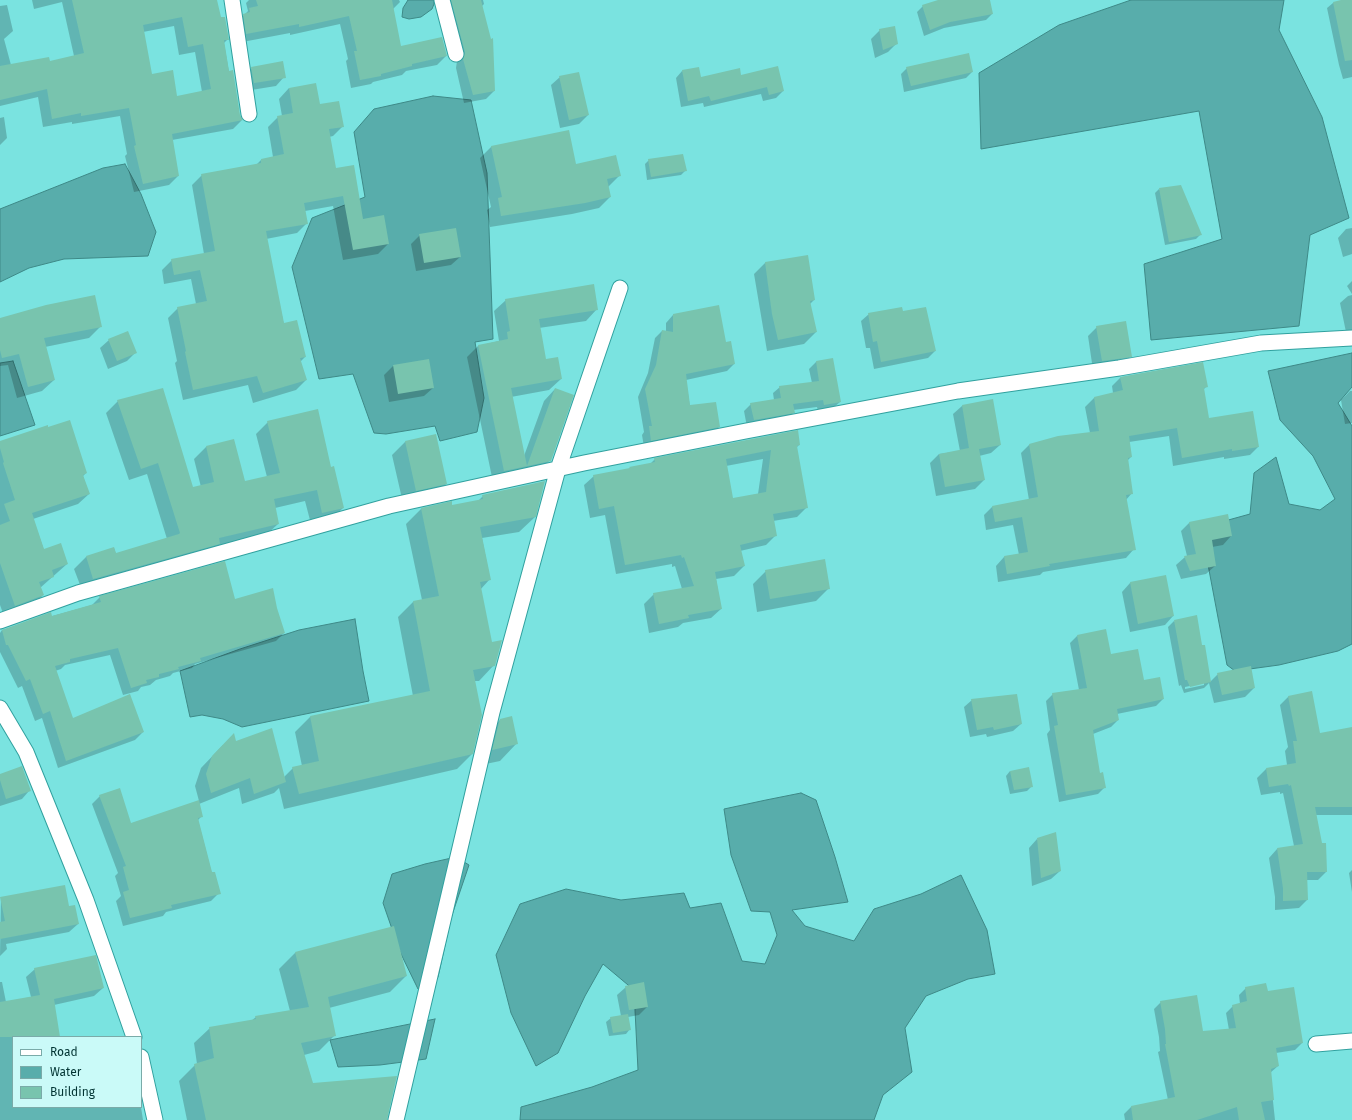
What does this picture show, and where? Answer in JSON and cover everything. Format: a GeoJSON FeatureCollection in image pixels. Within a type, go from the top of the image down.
{"type":"FeatureCollection","features":[{"type":"Feature","properties":{"kind":"street"},"geometry":{"type":"LineString","coordinates":[[232,0],[249,114]]}},
{"type":"Feature","properties":{"kind":"street"},"geometry":{"type":"LineString","coordinates":[[442,0],[456,54]]}},
{"type":"Feature","properties":{"kind":"street"},"geometry":{"type":"LineString","coordinates":[[396,1120],[492,712],[558,469],[620,288]]}},
{"type":"Feature","properties":{"kind":"street"},"geometry":{"type":"LineString","coordinates":[[0,621],[78,593],[389,506],[558,469],[746,431],[958,391],[1119,368],[1261,343],[1352,338]]}},
{"type":"Feature","properties":{"kind":"street"},"geometry":{"type":"LineString","coordinates":[[0,708],[26,752],[86,900],[134,1036]]}},
{"type":"Feature","properties":{"kind":"street"},"geometry":{"type":"LineString","coordinates":[[1316,1044],[1352,1041]]}},
{"type":"Feature","properties":{"kind":"street"},"geometry":{"type":"LineString","coordinates":[[142,1061],[155,1120]]}},
{"type":"Feature","properties":{"kind":"water"},"geometry":{"type":"Polygon","coordinates":[[[408,0],[434,0],[434,4],[432,9],[421,17],[409,19],[402,17],[403,8],[408,0]]]}},
{"type":"Feature","properties":{"kind":"water"},"geometry":{"type":"Polygon","coordinates":[[[1131,0],[1284,0],[1279,30],[1322,117],[1349,218],[1310,235],[1299,326],[1151,340],[1144,264],[1222,239],[1199,111],[981,149],[979,73],[1059,25],[1131,0]]]}},
{"type":"Feature","properties":{"kind":"water"},"geometry":{"type":"Polygon","coordinates":[[[433,96],[471,100],[487,173],[493,339],[475,342],[484,398],[477,432],[440,441],[435,426],[386,434],[374,433],[353,374],[319,379],[292,267],[312,218],[365,197],[354,132],[374,109],[433,96]]]}},
{"type":"Feature","properties":{"kind":"water"},"geometry":{"type":"Polygon","coordinates":[[[125,164],[141,194],[156,232],[148,256],[64,259],[29,268],[0,282],[0,209],[103,168],[125,164]]]}},
{"type":"Feature","properties":{"kind":"water"},"geometry":{"type":"Polygon","coordinates":[[[1352,353],[1352,387],[1338,403],[1352,426],[1352,644],[1338,651],[1279,665],[1235,671],[1227,665],[1209,570],[1203,527],[1250,514],[1254,473],[1276,457],[1289,504],[1320,510],[1335,499],[1313,456],[1280,420],[1268,371],[1352,353]]]}},
{"type":"Feature","properties":{"kind":"water"},"geometry":{"type":"Polygon","coordinates":[[[13,361],[35,425],[0,436],[0,363],[13,361]]]}},
{"type":"Feature","properties":{"kind":"water"},"geometry":{"type":"Polygon","coordinates":[[[355,619],[369,701],[242,727],[223,719],[202,715],[190,717],[180,671],[240,649],[299,630],[355,619]]]}},
{"type":"Feature","properties":{"kind":"water"},"geometry":{"type":"Polygon","coordinates":[[[801,793],[816,800],[848,902],[792,910],[805,926],[854,941],[874,909],[921,894],[961,875],[987,930],[995,974],[968,979],[926,996],[905,1028],[912,1072],[883,1095],[874,1120],[520,1120],[521,1107],[592,1087],[638,1070],[634,990],[603,964],[585,996],[558,1053],[536,1066],[511,1013],[496,955],[520,904],[566,889],[621,900],[684,893],[690,908],[721,903],[742,961],[765,964],[777,935],[770,912],[751,911],[731,855],[724,809],[801,793]]]}},
{"type":"Feature","properties":{"kind":"water"},"geometry":{"type":"Polygon","coordinates":[[[456,857],[469,865],[451,918],[438,977],[429,991],[418,989],[400,952],[383,903],[392,874],[456,857]]]}},
{"type":"Feature","properties":{"kind":"water"},"geometry":{"type":"Polygon","coordinates":[[[435,1019],[426,1059],[380,1065],[338,1067],[330,1040],[435,1019]]]}},
{"type":"Feature","properties":{"kind":"building"},"geometry":{"type":"Polygon","coordinates":[[[72,0],[217,0],[221,17],[225,17],[229,40],[224,40],[229,71],[233,70],[240,115],[243,120],[172,134],[179,176],[143,184],[134,146],[136,145],[129,108],[81,116],[81,113],[52,119],[47,89],[0,100],[0,66],[49,57],[50,61],[84,53],[72,0]],[[182,17],[143,25],[152,74],[173,70],[177,96],[211,89],[203,44],[188,47],[182,17]]]}},
{"type":"Feature","properties":{"kind":"building"},"geometry":{"type":"Polygon","coordinates":[[[256,0],[392,0],[401,46],[442,37],[447,56],[412,64],[412,66],[381,74],[381,76],[360,80],[354,51],[357,51],[349,16],[299,27],[299,24],[246,34],[243,14],[250,12],[249,8],[258,6],[256,0]]]}},
{"type":"Feature","properties":{"kind":"building"},"geometry":{"type":"Polygon","coordinates":[[[451,0],[481,0],[491,39],[493,38],[495,91],[473,95],[463,59],[465,52],[451,0]]]}},
{"type":"Feature","properties":{"kind":"building"},"geometry":{"type":"Polygon","coordinates":[[[938,0],[990,0],[993,14],[950,22],[930,30],[922,5],[938,0]]]}},
{"type":"Feature","properties":{"kind":"building"},"geometry":{"type":"Polygon","coordinates":[[[1352,0],[1352,60],[1345,61],[1333,2],[1352,0]]]}},
{"type":"Feature","properties":{"kind":"building"},"geometry":{"type":"Polygon","coordinates":[[[895,26],[898,44],[883,50],[879,29],[895,26]]]}},
{"type":"Feature","properties":{"kind":"building"},"geometry":{"type":"Polygon","coordinates":[[[969,53],[973,72],[911,86],[906,67],[969,53]]]}},
{"type":"Feature","properties":{"kind":"building"},"geometry":{"type":"Polygon","coordinates":[[[283,61],[286,78],[254,83],[251,67],[283,61]]]}},
{"type":"Feature","properties":{"kind":"building"},"geometry":{"type":"Polygon","coordinates":[[[778,66],[784,91],[769,95],[767,87],[711,101],[709,96],[688,101],[682,70],[699,67],[701,77],[740,68],[741,75],[778,66]]]}},
{"type":"Feature","properties":{"kind":"building"},"geometry":{"type":"Polygon","coordinates":[[[579,72],[589,115],[569,120],[559,76],[579,72]]]}},
{"type":"Feature","properties":{"kind":"building"},"geometry":{"type":"Polygon","coordinates":[[[316,83],[320,104],[339,101],[344,127],[329,129],[336,168],[354,165],[363,219],[384,215],[389,244],[353,250],[343,196],[304,203],[308,224],[266,231],[284,323],[297,320],[306,357],[300,358],[307,380],[263,393],[257,376],[193,390],[177,307],[207,301],[200,270],[174,275],[171,259],[215,251],[201,174],[261,163],[261,159],[284,154],[277,116],[293,113],[289,88],[316,83]]]}},
{"type":"Feature","properties":{"kind":"building"},"geometry":{"type":"Polygon","coordinates":[[[569,130],[576,164],[616,155],[621,176],[607,179],[611,197],[585,203],[501,216],[498,198],[502,197],[491,146],[569,130]]]}},
{"type":"Feature","properties":{"kind":"building"},"geometry":{"type":"Polygon","coordinates":[[[683,154],[687,171],[651,177],[648,159],[683,154]]]}},
{"type":"Feature","properties":{"kind":"building"},"geometry":{"type":"Polygon","coordinates":[[[1181,185],[1202,235],[1169,242],[1159,188],[1181,185]]]}},
{"type":"Feature","properties":{"kind":"building"},"geometry":{"type":"Polygon","coordinates":[[[456,228],[461,257],[424,263],[419,234],[456,228]]]}},
{"type":"Feature","properties":{"kind":"building"},"geometry":{"type":"Polygon","coordinates":[[[808,255],[815,300],[810,301],[817,332],[778,340],[772,314],[765,262],[808,255]]]}},
{"type":"Feature","properties":{"kind":"building"},"geometry":{"type":"Polygon","coordinates":[[[594,284],[598,310],[539,319],[546,359],[558,357],[562,379],[511,388],[527,466],[555,388],[574,395],[551,461],[504,471],[478,345],[508,339],[507,332],[510,331],[505,299],[594,284]]]}},
{"type":"Feature","properties":{"kind":"building"},"geometry":{"type":"Polygon","coordinates":[[[95,295],[102,327],[44,338],[55,380],[28,387],[19,354],[2,358],[0,350],[0,318],[46,305],[95,295]]]}},
{"type":"Feature","properties":{"kind":"building"},"geometry":{"type":"Polygon","coordinates":[[[719,305],[726,342],[731,341],[735,364],[686,374],[690,405],[716,402],[720,427],[651,441],[649,426],[652,426],[645,389],[656,365],[662,330],[673,332],[673,314],[719,305]]]}},
{"type":"Feature","properties":{"kind":"building"},"geometry":{"type":"Polygon","coordinates":[[[902,307],[903,311],[926,307],[936,351],[881,362],[877,341],[873,342],[868,313],[902,307]]]}},
{"type":"Feature","properties":{"kind":"building"},"geometry":{"type":"Polygon","coordinates":[[[1126,321],[1132,357],[1102,361],[1096,326],[1126,321]]]}},
{"type":"Feature","properties":{"kind":"building"},"geometry":{"type":"Polygon","coordinates":[[[128,331],[137,353],[117,361],[108,339],[128,331]]]}},
{"type":"Feature","properties":{"kind":"building"},"geometry":{"type":"Polygon","coordinates":[[[833,358],[841,402],[824,405],[823,400],[793,404],[795,413],[754,420],[750,403],[781,398],[779,386],[819,381],[816,361],[833,358]]]}},
{"type":"Feature","properties":{"kind":"building"},"geometry":{"type":"Polygon","coordinates":[[[429,359],[434,388],[398,394],[393,365],[429,359]]]}},
{"type":"Feature","properties":{"kind":"building"},"geometry":{"type":"Polygon","coordinates":[[[1203,362],[1208,387],[1204,388],[1209,418],[1253,411],[1259,447],[1232,451],[1232,449],[1182,458],[1177,428],[1129,436],[1132,457],[1128,458],[1133,494],[1126,495],[1136,550],[1049,564],[1050,566],[1007,574],[1004,556],[1028,552],[1022,517],[995,522],[992,506],[1038,497],[1029,444],[1058,436],[1099,431],[1094,397],[1123,390],[1120,377],[1203,362]]]}},
{"type":"Feature","properties":{"kind":"building"},"geometry":{"type":"Polygon","coordinates":[[[163,388],[193,487],[214,482],[206,446],[234,439],[245,481],[280,473],[267,421],[318,409],[331,467],[334,466],[344,508],[322,513],[317,490],[274,499],[279,524],[219,538],[220,544],[93,579],[86,556],[114,547],[116,553],[180,533],[158,463],[141,469],[117,400],[163,388]]]}},
{"type":"Feature","properties":{"kind":"building"},"geometry":{"type":"Polygon","coordinates":[[[993,399],[1001,445],[979,449],[985,480],[945,487],[939,454],[969,448],[962,405],[993,399]]]}},
{"type":"Feature","properties":{"kind":"building"},"geometry":{"type":"Polygon","coordinates":[[[70,420],[87,473],[83,475],[90,494],[32,513],[44,549],[61,543],[68,564],[52,570],[54,577],[39,582],[44,595],[15,606],[0,563],[0,525],[10,521],[4,504],[15,500],[3,463],[0,441],[48,425],[48,427],[70,420]]]}},
{"type":"Feature","properties":{"kind":"building"},"geometry":{"type":"Polygon","coordinates":[[[798,430],[800,445],[797,446],[808,508],[773,514],[777,536],[740,545],[745,566],[715,572],[722,609],[688,615],[689,618],[659,624],[653,593],[694,586],[684,557],[682,558],[681,555],[625,565],[614,506],[599,509],[593,475],[655,462],[654,458],[798,430]],[[771,450],[726,459],[733,498],[766,492],[771,450]]]}},
{"type":"Feature","properties":{"kind":"building"},"geometry":{"type":"Polygon","coordinates":[[[436,434],[447,484],[416,491],[405,441],[436,434]]]}},
{"type":"Feature","properties":{"kind":"building"},"geometry":{"type":"Polygon","coordinates":[[[545,481],[536,517],[480,527],[491,580],[480,582],[492,642],[502,640],[495,666],[473,670],[482,715],[473,754],[299,794],[292,767],[319,761],[310,716],[430,691],[413,601],[439,596],[421,508],[452,501],[452,505],[483,499],[482,495],[545,481]]]}},
{"type":"Feature","properties":{"kind":"building"},"geometry":{"type":"Polygon","coordinates":[[[1228,514],[1232,536],[1212,540],[1216,566],[1190,571],[1184,556],[1196,554],[1189,522],[1228,514]]]}},
{"type":"Feature","properties":{"kind":"building"},"geometry":{"type":"Polygon","coordinates":[[[825,559],[830,589],[770,599],[765,570],[825,559]]]}},
{"type":"Feature","properties":{"kind":"building"},"geometry":{"type":"Polygon","coordinates":[[[225,561],[235,599],[273,588],[277,608],[285,633],[200,658],[201,661],[159,674],[159,677],[146,680],[147,683],[131,688],[118,648],[70,659],[70,662],[55,666],[73,718],[130,694],[144,732],[66,761],[50,711],[43,714],[30,679],[26,681],[8,645],[6,645],[2,630],[51,612],[52,616],[101,602],[99,596],[225,561]]]}},
{"type":"Feature","properties":{"kind":"building"},"geometry":{"type":"Polygon","coordinates":[[[1166,575],[1174,616],[1138,624],[1130,582],[1166,575]]]}},
{"type":"Feature","properties":{"kind":"building"},"geometry":{"type":"Polygon","coordinates":[[[1197,615],[1202,645],[1205,645],[1211,682],[1190,687],[1187,680],[1185,680],[1174,620],[1197,615]]]}},
{"type":"Feature","properties":{"kind":"building"},"geometry":{"type":"Polygon","coordinates":[[[1106,629],[1111,654],[1138,649],[1144,680],[1160,677],[1164,699],[1117,709],[1119,720],[1093,730],[1100,773],[1103,772],[1106,788],[1066,795],[1054,726],[1058,725],[1052,693],[1087,688],[1077,635],[1106,629]]]}},
{"type":"Feature","properties":{"kind":"building"},"geometry":{"type":"Polygon","coordinates":[[[1251,666],[1255,688],[1222,695],[1217,673],[1251,666]]]}},
{"type":"Feature","properties":{"kind":"building"},"geometry":{"type":"Polygon","coordinates":[[[1312,691],[1320,733],[1352,727],[1352,807],[1315,807],[1322,843],[1326,843],[1327,872],[1307,872],[1308,900],[1283,901],[1283,888],[1277,848],[1303,844],[1291,785],[1289,786],[1288,784],[1269,787],[1266,768],[1296,763],[1293,741],[1297,741],[1288,696],[1312,691]]]}},
{"type":"Feature","properties":{"kind":"building"},"geometry":{"type":"Polygon","coordinates":[[[1017,694],[1022,724],[994,730],[993,727],[977,730],[971,699],[1017,694]]]}},
{"type":"Feature","properties":{"kind":"building"},"geometry":{"type":"Polygon","coordinates":[[[512,716],[518,744],[492,750],[500,719],[512,716]]]}},
{"type":"Feature","properties":{"kind":"building"},"geometry":{"type":"Polygon","coordinates":[[[272,728],[286,782],[254,794],[250,778],[211,793],[206,774],[212,756],[234,733],[236,741],[272,728]]]}},
{"type":"Feature","properties":{"kind":"building"},"geometry":{"type":"Polygon","coordinates":[[[22,766],[31,791],[6,799],[0,780],[0,774],[22,766]]]}},
{"type":"Feature","properties":{"kind":"building"},"geometry":{"type":"Polygon","coordinates":[[[1029,767],[1033,787],[1014,790],[1010,771],[1029,767]]]}},
{"type":"Feature","properties":{"kind":"building"},"geometry":{"type":"Polygon","coordinates":[[[120,788],[131,823],[199,800],[203,817],[198,818],[212,872],[215,872],[221,894],[171,905],[172,908],[130,918],[123,892],[129,890],[123,867],[126,866],[99,795],[120,788]]]}},
{"type":"Feature","properties":{"kind":"building"},"geometry":{"type":"Polygon","coordinates":[[[1056,832],[1061,871],[1041,878],[1037,838],[1056,832]]]}},
{"type":"Feature","properties":{"kind":"building"},"geometry":{"type":"Polygon","coordinates":[[[65,885],[69,906],[75,905],[79,924],[0,939],[0,922],[5,921],[0,897],[65,885]]]}},
{"type":"Feature","properties":{"kind":"building"},"geometry":{"type":"Polygon","coordinates":[[[394,926],[407,976],[328,997],[336,1036],[301,1043],[313,1083],[397,1076],[387,1120],[206,1120],[194,1064],[214,1058],[209,1027],[256,1019],[255,1016],[309,1007],[295,952],[394,926]]]}},
{"type":"Feature","properties":{"kind":"building"},"geometry":{"type":"Polygon","coordinates":[[[96,955],[104,988],[54,999],[60,1036],[0,1037],[0,1002],[40,995],[34,968],[96,955]]]}},
{"type":"Feature","properties":{"kind":"building"},"geometry":{"type":"Polygon","coordinates":[[[644,982],[648,1007],[629,1010],[625,986],[644,982]]]}},
{"type":"Feature","properties":{"kind":"building"},"geometry":{"type":"Polygon","coordinates":[[[1266,983],[1268,991],[1294,987],[1303,1043],[1276,1048],[1279,1066],[1271,1069],[1274,1100],[1261,1102],[1265,1120],[1239,1120],[1237,1107],[1197,1120],[1133,1120],[1131,1106],[1175,1097],[1165,1044],[1165,1029],[1160,1001],[1197,995],[1203,1031],[1236,1028],[1232,1005],[1247,1001],[1245,987],[1266,983]]]}},
{"type":"Feature","properties":{"kind":"building"},"geometry":{"type":"Polygon","coordinates":[[[628,1014],[631,1030],[613,1033],[610,1017],[628,1014]]]}}]}
